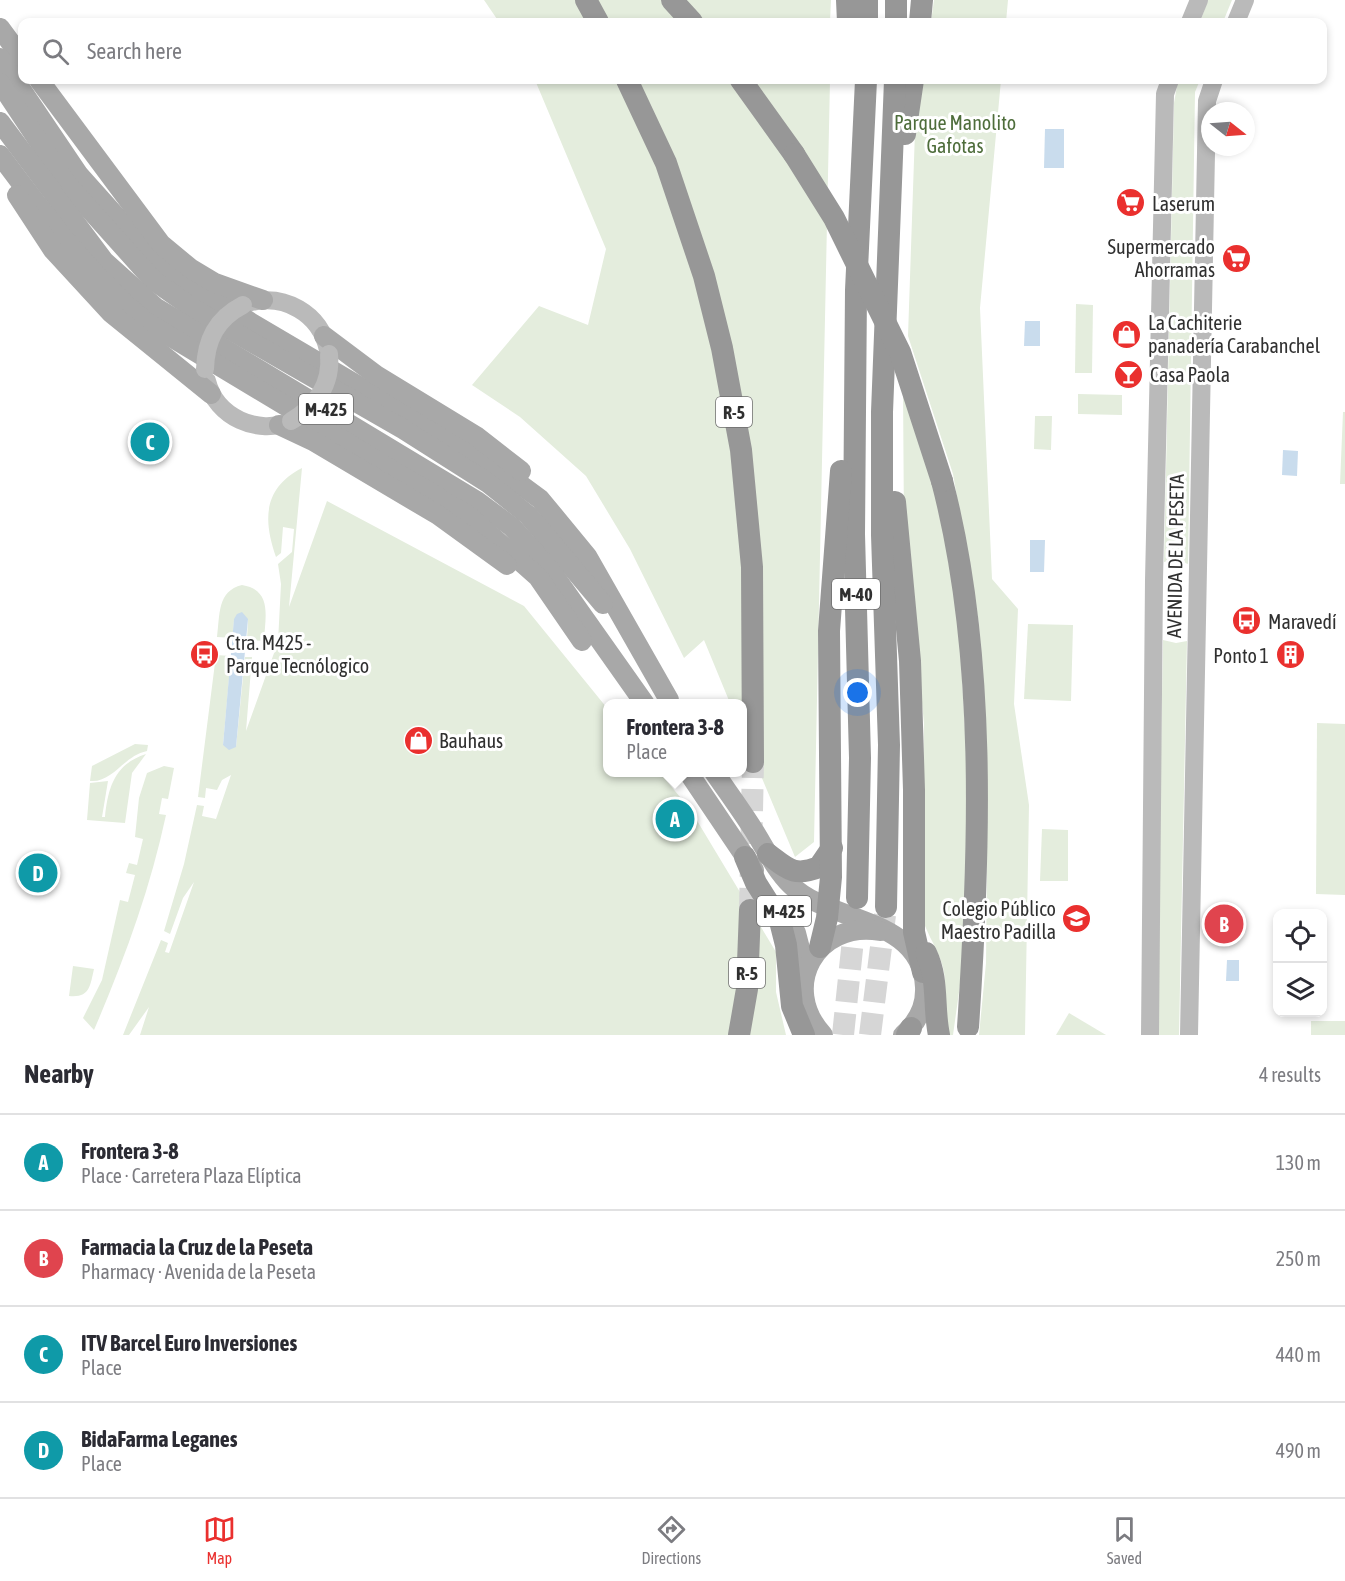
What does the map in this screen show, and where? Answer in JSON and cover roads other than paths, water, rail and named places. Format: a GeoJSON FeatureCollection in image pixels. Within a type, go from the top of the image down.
{"type":"FeatureCollection","features":[{"type":"Feature","properties":{"kind":"highway"},"geometry":{"type":"LineString","coordinates":[[586,0],[596,18]]}},
{"type":"Feature","properties":{"kind":"highway"},"geometry":{"type":"LineString","coordinates":[[672,0],[688,18]]}},
{"type":"Feature","properties":{"kind":"highway"},"geometry":{"type":"LineString","coordinates":[[847,0],[848,18]]}},
{"type":"Feature","properties":{"kind":"highway"},"geometry":{"type":"LineString","coordinates":[[867,0],[867,18]]}},
{"type":"Feature","properties":{"kind":"highway"},"geometry":{"type":"LineString","coordinates":[[896,0],[896,18]]}},
{"type":"Feature","properties":{"kind":"highway"},"geometry":{"type":"LineString","coordinates":[[920,18],[922,0]]}},
{"type":"Feature","properties":{"kind":"highway","name":"R-5"},"geometry":{"type":"LineString","coordinates":[[629,84],[666,163],[704,276],[722,348],[741,450],[752,567],[753,762]]}},
{"type":"Feature","properties":{"kind":"highway"},"geometry":{"type":"LineString","coordinates":[[744,84],[794,154],[834,218],[900,352],[942,481],[958,556],[972,657],[976,832],[974,938],[968,1027]]}},
{"type":"Feature","properties":{"kind":"highway"},"geometry":{"type":"LineString","coordinates":[[850,84],[858,223]]}},
{"type":"Feature","properties":{"kind":"highway","name":"M-40"},"geometry":{"type":"LineString","coordinates":[[857,898],[860,758],[854,534],[856,290],[866,84]]}},
{"type":"Feature","properties":{"kind":"highway","name":"M-40"},"geometry":{"type":"LineString","coordinates":[[886,907],[889,745],[882,535],[882,412],[895,84]]}},
{"type":"Feature","properties":{"kind":"highway"},"geometry":{"type":"LineString","coordinates":[[883,354],[897,264],[904,138],[912,84]]}},
{"type":"Feature","properties":{"kind":"highway","name":"M-40"},"geometry":{"type":"LineString","coordinates":[[828,906],[832,848],[829,631],[846,349],[856,290]]}},
{"type":"Feature","properties":{"kind":"highway"},"geometry":{"type":"LineString","coordinates":[[882,412],[893,449],[896,511],[910,661],[914,790],[913,914],[914,932],[923,972]]}},
{"type":"Feature","properties":{"kind":"highway"},"geometry":{"type":"LineString","coordinates":[[768,854],[789,870],[798,873],[819,867],[832,848]]}},
{"type":"Feature","properties":{"kind":"highway"},"geometry":{"type":"LineString","coordinates":[[745,857],[756,882],[780,921],[786,945],[792,1006],[806,1035]]}},
{"type":"Feature","properties":{"kind":"highway"},"geometry":{"type":"LineString","coordinates":[[820,947],[828,906]]}},
{"type":"Feature","properties":{"kind":"highway","name":"R-5"},"geometry":{"type":"LineString","coordinates":[[739,1035],[747,989],[750,910]]}},
{"type":"Feature","properties":{"kind":"highway"},"geometry":{"type":"LineString","coordinates":[[913,914],[935,977],[936,1021],[939,1035]]}},
{"type":"Feature","properties":{"kind":"highway"},"geometry":{"type":"LineString","coordinates":[[803,997],[806,1035]]}},
{"type":"Feature","properties":{"kind":"main road"},"geometry":{"type":"LineString","coordinates":[[0,28],[18,53]]}},
{"type":"Feature","properties":{"kind":"main road"},"geometry":{"type":"LineString","coordinates":[[0,58],[79,175],[148,252],[170,271],[250,322],[498,468],[540,500],[587,555],[668,699]]}},
{"type":"Feature","properties":{"kind":"main road"},"geometry":{"type":"LineString","coordinates":[[0,83],[67,184],[153,280],[194,309],[403,429],[488,483],[528,515],[596,593],[668,699]]}},
{"type":"Feature","properties":{"kind":"main road","name":"M-425"},"geometry":{"type":"LineString","coordinates":[[42,84],[161,244],[190,268],[215,283],[263,300]]}},
{"type":"Feature","properties":{"kind":"main road","name":"M-425"},"geometry":{"type":"LineString","coordinates":[[0,122],[104,261],[154,307],[477,501],[512,527],[551,571],[641,699]]}},
{"type":"Feature","properties":{"kind":"main road"},"geometry":{"type":"LineString","coordinates":[[0,155],[52,225],[113,295],[154,327],[469,516],[538,577],[582,641]]}},
{"type":"Feature","properties":{"kind":"main road"},"geometry":{"type":"LineString","coordinates":[[0,164],[29,217],[53,250],[111,313],[176,363],[211,394]]}},
{"type":"Feature","properties":{"kind":"main road","name":"M-425"},"geometry":{"type":"LineString","coordinates":[[326,345],[505,456],[547,493],[592,551],[640,631],[669,699]]}},
{"type":"Feature","properties":{"kind":"main road"},"geometry":{"type":"LineString","coordinates":[[279,425],[313,441],[386,483],[491,552],[531,586],[639,699]]}},
{"type":"Feature","properties":{"kind":"main road","name":"M-425"},"geometry":{"type":"LineString","coordinates":[[691,777],[786,914],[796,933],[806,972],[803,997]]}},
{"type":"Feature","properties":{"kind":"main road","name":"M-425"},"geometry":{"type":"LineString","coordinates":[[717,777],[792,887],[812,900],[855,915],[888,933],[914,954],[923,972]]}},
{"type":"Feature","properties":{"kind":"main road","name":"M-425"},"geometry":{"type":"LineString","coordinates":[[806,972],[820,947],[847,932],[870,930],[888,933]]}},
{"type":"Feature","properties":{"kind":"main road"},"geometry":{"type":"LineString","coordinates":[[913,1033],[925,996],[923,972]]}},
{"type":"Feature","properties":{"kind":"main road"},"geometry":{"type":"LineString","coordinates":[[803,997],[807,1011],[824,1035]]}},
{"type":"Feature","properties":{"kind":"street"},"geometry":{"type":"LineString","coordinates":[[1192,18],[1199,0]]}},
{"type":"Feature","properties":{"kind":"street"},"geometry":{"type":"LineString","coordinates":[[1238,18],[1245,0]]}},
{"type":"Feature","properties":{"kind":"street","name":"AVENIDA DE LA PESETA"},"geometry":{"type":"LineString","coordinates":[[1150,1035],[1154,580],[1165,94],[1169,84]]}},
{"type":"Feature","properties":{"kind":"street","name":"AVENIDA DE LA PESETA"},"geometry":{"type":"LineString","coordinates":[[1189,1035],[1207,101],[1213,84]]}},
{"type":"Feature","properties":{"kind":"street"},"geometry":{"type":"LineString","coordinates":[[263,300],[243,305],[221,321],[209,339],[205,369],[211,394],[220,406],[243,422],[265,426],[279,425],[302,415],[315,401],[327,382],[326,345]]}},
{"type":"Feature","properties":{"kind":"street","name":"M-425"},"geometry":{"type":"LineString","coordinates":[[263,300],[282,302],[306,313],[326,345]]}},
{"type":"Feature","properties":{"kind":"water"},"geometry":{"type":"Polygon","coordinates":[[[1045,129],[1064,129],[1064,168],[1044,168],[1045,129]]]}},
{"type":"Feature","properties":{"kind":"water"},"geometry":{"type":"Polygon","coordinates":[[[1025,321],[1040,321],[1040,346],[1024,346],[1025,321]]]}},
{"type":"Feature","properties":{"kind":"water"},"geometry":{"type":"Polygon","coordinates":[[[1283,450],[1298,451],[1297,476],[1282,475],[1283,450]]]}},
{"type":"Feature","properties":{"kind":"water"},"geometry":{"type":"Polygon","coordinates":[[[1030,540],[1045,540],[1044,572],[1030,572],[1030,540]]]}},
{"type":"Feature","properties":{"kind":"water"},"geometry":{"type":"Polygon","coordinates":[[[242,612],[248,619],[236,747],[229,750],[223,745],[234,619],[242,612]]]}},
{"type":"Feature","properties":{"kind":"water"},"geometry":{"type":"Polygon","coordinates":[[[1227,960],[1239,960],[1239,981],[1226,981],[1227,960]]]}},
{"type":"Feature","properties":{"kind":"tunnel"},"geometry":{"type":"LineString","coordinates":[[750,910],[753,762]]}},
{"type":"Feature","properties":{"kind":"tunnel"},"geometry":{"type":"LineString","coordinates":[[870,1035],[886,907]]}},
{"type":"Feature","properties":{"kind":"tunnel"},"geometry":{"type":"LineString","coordinates":[[843,1035],[856,911]]}},
{"type":"Feature","properties":{"kind":"place","name":"Laserum"},"geometry":{"type":"Point","coordinates":[1131,203]}},
{"type":"Feature","properties":{"kind":"place","name":"Supermercado Ahorramas"},"geometry":{"type":"Point","coordinates":[1236,258]}},
{"type":"Feature","properties":{"kind":"place","name":"La Cachiterie panadería Carabanchel"},"geometry":{"type":"Point","coordinates":[1127,334]}},
{"type":"Feature","properties":{"kind":"place","name":"Casa Paola"},"geometry":{"type":"Point","coordinates":[1129,374]}},
{"type":"Feature","properties":{"kind":"place","name":"ITV Barcel Euro Inversiones"},"geometry":{"type":"Point","coordinates":[150,442]}},
{"type":"Feature","properties":{"kind":"place","name":"Maravedí"},"geometry":{"type":"Point","coordinates":[1247,621]}},
{"type":"Feature","properties":{"kind":"place","name":"Ctra. M425 - Parque Tecnólogico"},"geometry":{"type":"Point","coordinates":[205,654]}},
{"type":"Feature","properties":{"kind":"place","name":"Ponto 1"},"geometry":{"type":"Point","coordinates":[1290,655]}},
{"type":"Feature","properties":{"kind":"place","name":"Bauhaus"},"geometry":{"type":"Point","coordinates":[418,740]}},
{"type":"Feature","properties":{"kind":"place","name":"Frontera 3-8"},"geometry":{"type":"Point","coordinates":[675,819]}},
{"type":"Feature","properties":{"kind":"place","name":"BidaFarma Leganes"},"geometry":{"type":"Point","coordinates":[38,873]}},
{"type":"Feature","properties":{"kind":"place","name":"Colegio Público Maestro Padilla"},"geometry":{"type":"Point","coordinates":[1077,919]}},
{"type":"Feature","properties":{"kind":"place","name":"Farmacia la Cruz de la Peseta"},"geometry":{"type":"Point","coordinates":[1224,924]}},
{"type":"Feature","properties":{"kind":"park label","name":"Parque Manolito Gafotas"},"geometry":{"type":"Point","coordinates":[955,134]}}]}
